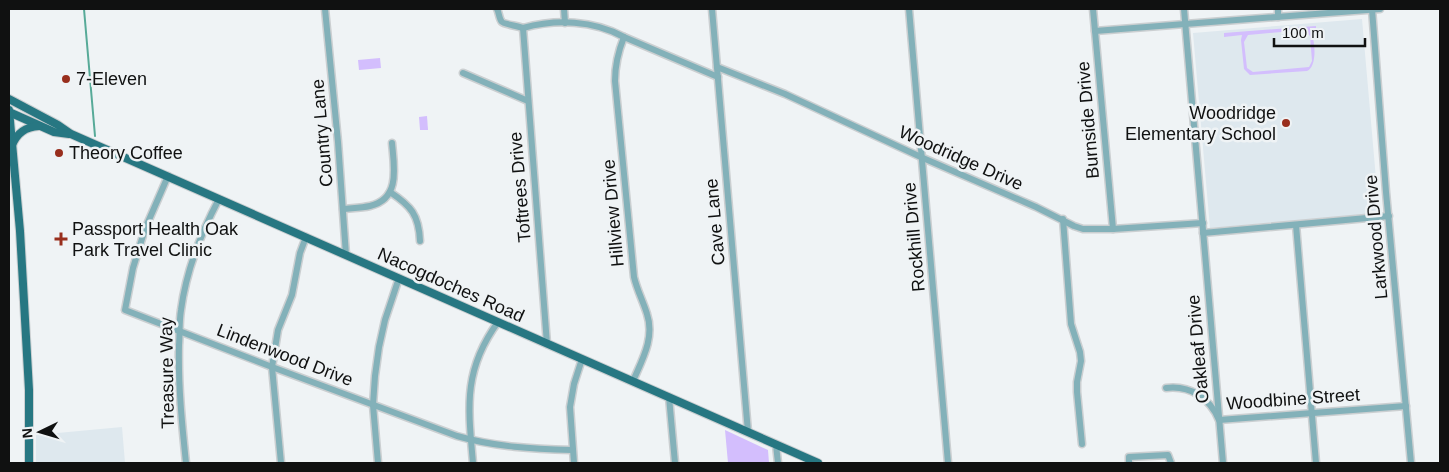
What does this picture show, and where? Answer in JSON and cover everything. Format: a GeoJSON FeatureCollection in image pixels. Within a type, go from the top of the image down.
{"type":"FeatureCollection","features":[{"type":"Feature","properties":{"kind":"main road","name":"Nacogdoches Road"},"geometry":{"type":"LineString","coordinates":[[9,99],[58,125],[70,134],[818,463]]}},
{"type":"Feature","properties":{"kind":"main road","name":"Nacogdoches Road"},"geometry":{"type":"LineString","coordinates":[[9,112],[54,132],[70,134]]}},
{"type":"Feature","properties":{"kind":"main road"},"geometry":{"type":"LineString","coordinates":[[9,112],[10,142],[20,232],[29,390],[30,463]]}},
{"type":"Feature","properties":{"kind":"main road"},"geometry":{"type":"LineString","coordinates":[[10,142],[20,132],[28,128],[41,126]]}},
{"type":"Feature","properties":{"kind":"street","name":"Country Lane"},"geometry":{"type":"LineString","coordinates":[[325,9],[338,142],[346,255]]}},
{"type":"Feature","properties":{"kind":"street"},"geometry":{"type":"LineString","coordinates":[[497,9],[504,24],[523,28],[537,24],[595,25],[614,31],[718,77]]}},
{"type":"Feature","properties":{"kind":"street"},"geometry":{"type":"LineString","coordinates":[[564,9],[565,23]]}},
{"type":"Feature","properties":{"kind":"street","name":"Cave Lane"},"geometry":{"type":"LineString","coordinates":[[712,9],[748,432]]}},
{"type":"Feature","properties":{"kind":"street","name":"Rockhill Drive"},"geometry":{"type":"LineString","coordinates":[[909,9],[948,463]]}},
{"type":"Feature","properties":{"kind":"street","name":"Burnside Drive"},"geometry":{"type":"LineString","coordinates":[[1093,9],[1113,229]]}},
{"type":"Feature","properties":{"kind":"street"},"geometry":{"type":"LineString","coordinates":[[1184,9],[1202,223]]}},
{"type":"Feature","properties":{"kind":"street"},"geometry":{"type":"LineString","coordinates":[[1278,9],[1278,18]]}},
{"type":"Feature","properties":{"kind":"street","name":"Larkwood Drive"},"geometry":{"type":"LineString","coordinates":[[1372,9],[1412,463]]}},
{"type":"Feature","properties":{"kind":"street"},"geometry":{"type":"LineString","coordinates":[[1095,32],[1380,9]]}},
{"type":"Feature","properties":{"kind":"street","name":"Toftrees Drive"},"geometry":{"type":"LineString","coordinates":[[523,28],[547,344]]}},
{"type":"Feature","properties":{"kind":"street","name":"Hillview Drive"},"geometry":{"type":"LineString","coordinates":[[624,37],[617,54],[615,80],[634,277],[650,322],[649,342],[633,381]]}},
{"type":"Feature","properties":{"kind":"street","name":"Woodridge Drive"},"geometry":{"type":"LineString","coordinates":[[717,67],[785,94],[1083,229],[1113,229],[1202,223]]}},
{"type":"Feature","properties":{"kind":"street"},"geometry":{"type":"LineString","coordinates":[[463,73],[528,101]]}},
{"type":"Feature","properties":{"kind":"street"},"geometry":{"type":"LineString","coordinates":[[343,209],[370,206],[378,203],[390,192],[394,184],[392,143]]}},
{"type":"Feature","properties":{"kind":"street","name":"Lindenwood Drive"},"geometry":{"type":"LineString","coordinates":[[168,176],[145,229],[133,268],[125,310],[373,405],[471,440],[528,449],[572,450]]}},
{"type":"Feature","properties":{"kind":"street"},"geometry":{"type":"LineString","coordinates":[[390,192],[404,201],[415,216],[420,227],[420,242]]}},
{"type":"Feature","properties":{"kind":"street","name":"Treasure Way"},"geometry":{"type":"LineString","coordinates":[[186,463],[179,382],[181,311],[186,283],[195,255],[212,211],[220,199]]}},
{"type":"Feature","properties":{"kind":"street"},"geometry":{"type":"LineString","coordinates":[[1203,233],[1389,216]]}},
{"type":"Feature","properties":{"kind":"street"},"geometry":{"type":"LineString","coordinates":[[1063,220],[1071,324],[1081,361],[1077,392],[1082,444]]}},
{"type":"Feature","properties":{"kind":"street","name":"Oakleaf Drive"},"geometry":{"type":"LineString","coordinates":[[1202,223],[1224,463]]}},
{"type":"Feature","properties":{"kind":"street"},"geometry":{"type":"LineString","coordinates":[[1296,225],[1316,463]]}},
{"type":"Feature","properties":{"kind":"street"},"geometry":{"type":"LineString","coordinates":[[281,463],[272,367],[278,330],[292,295],[300,253],[306,237]]}},
{"type":"Feature","properties":{"kind":"street"},"geometry":{"type":"LineString","coordinates":[[378,463],[373,405],[379,347],[385,320],[399,278]]}},
{"type":"Feature","properties":{"kind":"street"},"geometry":{"type":"LineString","coordinates":[[473,463],[469,400],[473,372],[482,346],[498,322]]}},
{"type":"Feature","properties":{"kind":"street"},"geometry":{"type":"LineString","coordinates":[[574,463],[570,407],[574,384],[582,359]]}},
{"type":"Feature","properties":{"kind":"street","name":"Woodbine Street"},"geometry":{"type":"LineString","coordinates":[[1166,388],[1191,390],[1200,395],[1211,404],[1219,420],[1406,406]]}},
{"type":"Feature","properties":{"kind":"street"},"geometry":{"type":"LineString","coordinates":[[669,397],[675,463]]}},
{"type":"Feature","properties":{"kind":"street"},"geometry":{"type":"LineString","coordinates":[[776,445],[778,463]]}},
{"type":"Feature","properties":{"kind":"street"},"geometry":{"type":"LineString","coordinates":[[1129,463],[1129,457],[1168,454],[1171,463]]}},
{"type":"Feature","properties":{"kind":"shaded area","name":"Woodridge Elementary School"},"geometry":{"type":"Polygon","coordinates":[[[1362,19],[1379,213],[1210,228],[1193,33],[1362,19]]]}},
{"type":"Feature","properties":{"kind":"shaded area"},"geometry":{"type":"Polygon","coordinates":[[[1316,26],[1316,29],[1310,30],[1315,52],[1313,64],[1307,71],[1250,75],[1244,69],[1242,35],[1224,37],[1224,33],[1316,26]],[[1303,30],[1248,35],[1244,42],[1247,68],[1253,72],[1309,67],[1312,61],[1310,36],[1303,30]]]}},
{"type":"Feature","properties":{"kind":"shaded area"},"geometry":{"type":"Polygon","coordinates":[[[380,58],[381,68],[359,70],[358,60],[380,58]]]}},
{"type":"Feature","properties":{"kind":"shaded area"},"geometry":{"type":"Polygon","coordinates":[[[427,116],[428,130],[420,130],[419,117],[427,116]]]}},
{"type":"Feature","properties":{"kind":"shaded area"},"geometry":{"type":"Polygon","coordinates":[[[122,427],[125,463],[36,463],[36,435],[122,427]]]}},
{"type":"Feature","properties":{"kind":"shaded area"},"geometry":{"type":"Polygon","coordinates":[[[725,430],[768,450],[769,463],[728,463],[725,430]]]}},
{"type":"Feature","properties":{"kind":"waterway"},"geometry":{"type":"LineString","coordinates":[[84,9],[95,136]]}},
{"type":"Feature","properties":{"kind":"place","name":"7-Eleven"},"geometry":{"type":"Point","coordinates":[66,79]}},
{"type":"Feature","properties":{"kind":"place","name":"Woodridge Elementary School"},"geometry":{"type":"Point","coordinates":[1286,123]}},
{"type":"Feature","properties":{"kind":"place","name":"Theory Coffee"},"geometry":{"type":"Point","coordinates":[59,153]}},
{"type":"Feature","properties":{"kind":"place","name":"Passport Health Oak Park Travel Clinic"},"geometry":{"type":"Point","coordinates":[61,239]}}]}
